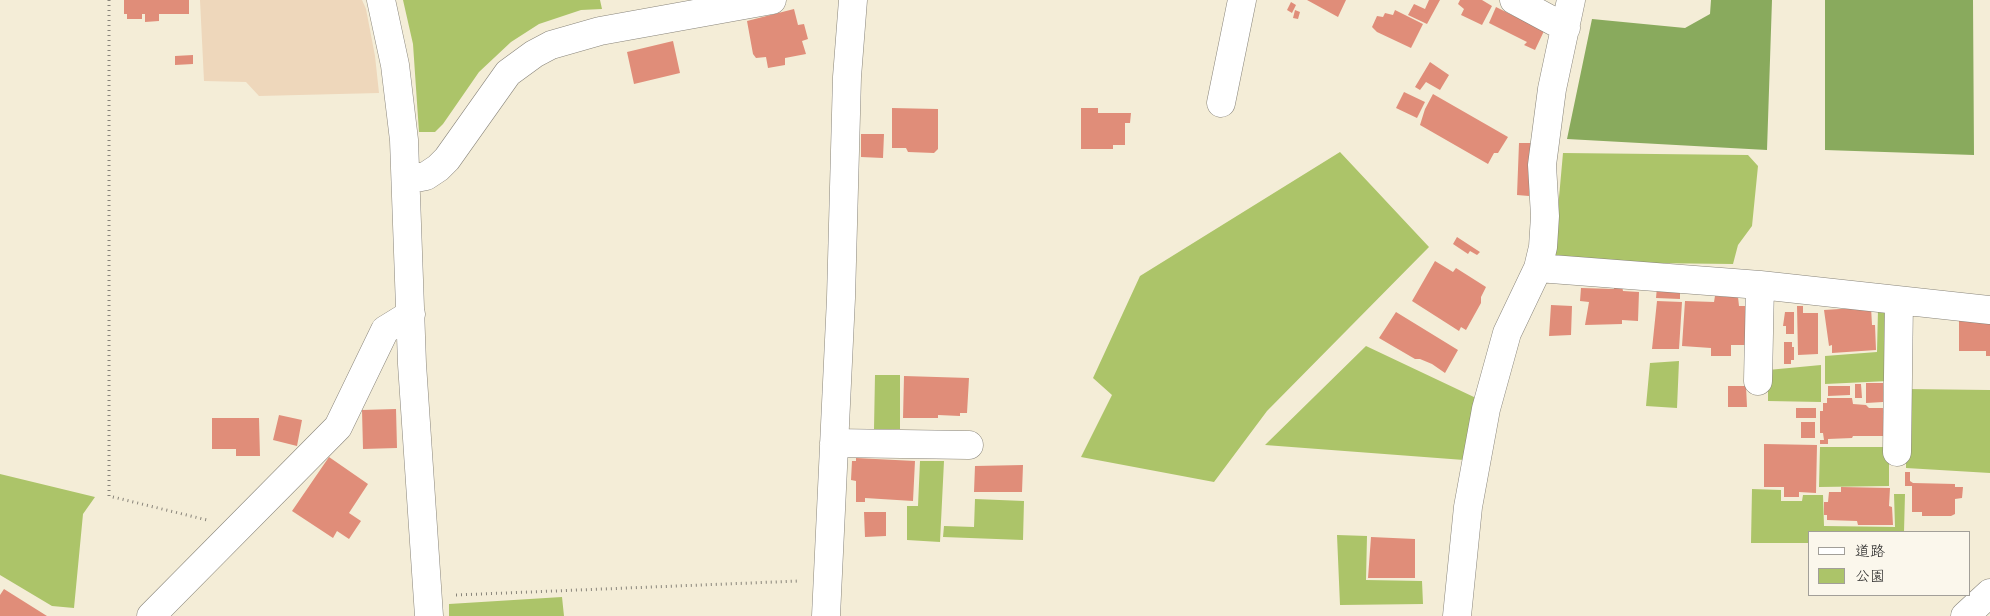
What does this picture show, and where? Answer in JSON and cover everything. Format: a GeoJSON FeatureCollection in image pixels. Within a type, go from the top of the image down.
{"type":"FeatureCollection","features":[{"type":"Feature","properties":{"kind":"street"},"geometry":{"type":"LineString","coordinates":[[380,0],[395,65],[406,180],[412,364],[428,606]]}},
{"type":"Feature","properties":{"kind":"street"},"geometry":{"type":"LineString","coordinates":[[406,180],[426,176],[438,168],[447,159],[508,73],[526,58],[551,45],[600,31],[772,0]]}},
{"type":"Feature","properties":{"kind":"street"},"geometry":{"type":"LineString","coordinates":[[826,616],[841,298],[846,76],[852,0]]}},
{"type":"Feature","properties":{"kind":"street"},"geometry":{"type":"LineString","coordinates":[[1221,103],[1242,0]]}},
{"type":"Feature","properties":{"kind":"street"},"geometry":{"type":"LineString","coordinates":[[1514,0],[1566,28]]}},
{"type":"Feature","properties":{"kind":"street"},"geometry":{"type":"LineString","coordinates":[[1456,616],[1468,507],[1486,409],[1507,333],[1538,268],[1543,247],[1545,216],[1542,166],[1552,89],[1572,0]]}},
{"type":"Feature","properties":{"kind":"street"},"geometry":{"type":"LineString","coordinates":[[1538,268],[1760,285],[1990,310]]}},
{"type":"Feature","properties":{"kind":"street"},"geometry":{"type":"LineString","coordinates":[[1758,381],[1760,285]]}},
{"type":"Feature","properties":{"kind":"street"},"geometry":{"type":"LineString","coordinates":[[1897,452],[1899,300]]}},
{"type":"Feature","properties":{"kind":"street"},"geometry":{"type":"LineString","coordinates":[[151,616],[338,427],[385,330],[411,314]]}},
{"type":"Feature","properties":{"kind":"street"},"geometry":{"type":"LineString","coordinates":[[834,443],[969,445]]}},
{"type":"Feature","properties":{"kind":"street"},"geometry":{"type":"LineString","coordinates":[[1965,616],[1990,593]]}},
{"type":"Feature","properties":{"kind":"path"},"geometry":{"type":"LineString","coordinates":[[109,0],[109,496],[239,528]]}},
{"type":"Feature","properties":{"kind":"path"},"geometry":{"type":"LineString","coordinates":[[428,606],[662,586],[828,581]]}},
{"type":"Feature","properties":{"kind":"shaded area"},"geometry":{"type":"Polygon","coordinates":[[[200,0],[362,0],[366,9],[375,56],[379,93],[259,96],[246,82],[204,81],[200,0]]]}},
{"type":"Feature","properties":{"kind":"green space"},"geometry":{"type":"Polygon","coordinates":[[[403,0],[600,0],[602,9],[581,10],[539,24],[511,42],[479,72],[443,124],[435,132],[419,132],[413,44],[403,0]]]}},
{"type":"Feature","properties":{"kind":"green space"},"geometry":{"type":"Polygon","coordinates":[[[1711,0],[1772,0],[1767,150],[1567,139],[1592,19],[1685,28],[1710,14],[1711,0]]]}},
{"type":"Feature","properties":{"kind":"green space"},"geometry":{"type":"Polygon","coordinates":[[[1825,0],[1973,0],[1974,155],[1825,150],[1825,0]]]}},
{"type":"Feature","properties":{"kind":"green space"},"geometry":{"type":"Polygon","coordinates":[[[1340,152],[1429,247],[1267,411],[1214,482],[1081,457],[1112,395],[1093,378],[1140,276],[1340,152]]]}},
{"type":"Feature","properties":{"kind":"green space"},"geometry":{"type":"Polygon","coordinates":[[[1563,153],[1748,155],[1758,166],[1752,226],[1738,245],[1733,264],[1563,262],[1554,253],[1563,153]]]}},
{"type":"Feature","properties":{"kind":"green space"},"geometry":{"type":"Polygon","coordinates":[[[1878,310],[1893,310],[1888,381],[1825,384],[1825,356],[1877,352],[1878,310]]]}},
{"type":"Feature","properties":{"kind":"green space"},"geometry":{"type":"Polygon","coordinates":[[[1366,346],[1476,398],[1464,460],[1265,445],[1366,346]]]}},
{"type":"Feature","properties":{"kind":"green space"},"geometry":{"type":"Polygon","coordinates":[[[1679,361],[1677,408],[1646,406],[1650,363],[1679,361]]]}},
{"type":"Feature","properties":{"kind":"green space"},"geometry":{"type":"Polygon","coordinates":[[[1821,365],[1821,402],[1768,401],[1768,370],[1821,365]]]}},
{"type":"Feature","properties":{"kind":"green space"},"geometry":{"type":"Polygon","coordinates":[[[875,375],[900,375],[900,429],[874,429],[875,375]]]}},
{"type":"Feature","properties":{"kind":"green space"},"geometry":{"type":"Polygon","coordinates":[[[1906,389],[1990,390],[1990,473],[1906,468],[1906,389]]]}},
{"type":"Feature","properties":{"kind":"green space"},"geometry":{"type":"Polygon","coordinates":[[[1820,447],[1889,447],[1889,486],[1819,487],[1820,447]]]}},
{"type":"Feature","properties":{"kind":"green space"},"geometry":{"type":"Polygon","coordinates":[[[920,461],[944,461],[940,542],[907,540],[907,506],[918,506],[920,461]]]}},
{"type":"Feature","properties":{"kind":"green space"},"geometry":{"type":"Polygon","coordinates":[[[0,474],[95,497],[83,514],[74,608],[52,606],[0,575],[0,474]]]}},
{"type":"Feature","properties":{"kind":"green space"},"geometry":{"type":"Polygon","coordinates":[[[1752,489],[1781,490],[1781,501],[1802,501],[1803,495],[1823,495],[1824,526],[1895,527],[1894,494],[1905,494],[1904,531],[1808,531],[1808,543],[1751,543],[1752,489]]]}},
{"type":"Feature","properties":{"kind":"green space"},"geometry":{"type":"Polygon","coordinates":[[[975,499],[1024,501],[1023,540],[943,537],[944,526],[974,527],[975,499]]]}},
{"type":"Feature","properties":{"kind":"green space"},"geometry":{"type":"Polygon","coordinates":[[[1337,535],[1367,536],[1366,580],[1422,581],[1423,604],[1340,605],[1337,535]]]}},
{"type":"Feature","properties":{"kind":"green space"},"geometry":{"type":"Polygon","coordinates":[[[562,597],[564,616],[449,616],[449,604],[562,597]]]}},
{"type":"Feature","properties":{"kind":"building"},"geometry":{"type":"Polygon","coordinates":[[[124,0],[189,0],[189,14],[159,14],[159,21],[145,22],[145,14],[142,14],[142,19],[127,19],[127,14],[124,14],[124,0]]]}},
{"type":"Feature","properties":{"kind":"building"},"geometry":{"type":"Polygon","coordinates":[[[1307,0],[1346,0],[1338,17],[1307,0]]]}},
{"type":"Feature","properties":{"kind":"building"},"geometry":{"type":"Polygon","coordinates":[[[1429,0],[1440,0],[1427,24],[1408,15],[1414,4],[1425,9],[1429,0]]]}},
{"type":"Feature","properties":{"kind":"building"},"geometry":{"type":"Polygon","coordinates":[[[1460,0],[1482,0],[1492,6],[1482,25],[1461,15],[1464,9],[1458,4],[1460,0]]]}},
{"type":"Feature","properties":{"kind":"building"},"geometry":{"type":"Polygon","coordinates":[[[1291,2],[1296,5],[1292,13],[1287,10],[1291,2]]]}},
{"type":"Feature","properties":{"kind":"building"},"geometry":{"type":"Polygon","coordinates":[[[1496,7],[1544,31],[1535,50],[1524,45],[1527,42],[1489,23],[1496,7]]]}},
{"type":"Feature","properties":{"kind":"building"},"geometry":{"type":"Polygon","coordinates":[[[794,9],[798,25],[804,24],[808,39],[802,41],[806,54],[785,58],[785,65],[768,68],[766,57],[756,58],[753,54],[747,21],[794,9]]]}},
{"type":"Feature","properties":{"kind":"building"},"geometry":{"type":"Polygon","coordinates":[[[1295,10],[1300,12],[1298,19],[1293,18],[1295,10]]]}},
{"type":"Feature","properties":{"kind":"building"},"geometry":{"type":"Polygon","coordinates":[[[1395,10],[1423,24],[1411,48],[1377,32],[1372,27],[1377,16],[1383,17],[1385,13],[1393,15],[1395,10]]]}},
{"type":"Feature","properties":{"kind":"building"},"geometry":{"type":"Polygon","coordinates":[[[673,41],[680,73],[634,84],[627,52],[673,41]]]}},
{"type":"Feature","properties":{"kind":"building"},"geometry":{"type":"Polygon","coordinates":[[[193,55],[193,64],[175,65],[175,56],[193,55]]]}},
{"type":"Feature","properties":{"kind":"building"},"geometry":{"type":"Polygon","coordinates":[[[1430,62],[1449,75],[1440,90],[1426,82],[1420,90],[1415,87],[1430,62]]]}},
{"type":"Feature","properties":{"kind":"building"},"geometry":{"type":"Polygon","coordinates":[[[1404,92],[1425,102],[1417,118],[1396,108],[1404,92]]]}},
{"type":"Feature","properties":{"kind":"building"},"geometry":{"type":"Polygon","coordinates":[[[1433,94],[1508,137],[1498,153],[1494,153],[1488,164],[1420,125],[1425,109],[1433,94]]]}},
{"type":"Feature","properties":{"kind":"building"},"geometry":{"type":"Polygon","coordinates":[[[892,108],[938,109],[938,149],[934,153],[908,152],[906,148],[892,148],[892,108]]]}},
{"type":"Feature","properties":{"kind":"building"},"geometry":{"type":"Polygon","coordinates":[[[1081,108],[1098,108],[1098,113],[1131,113],[1130,123],[1125,123],[1125,145],[1113,145],[1113,149],[1081,149],[1081,108]]]}},
{"type":"Feature","properties":{"kind":"building"},"geometry":{"type":"Polygon","coordinates":[[[861,134],[884,134],[883,158],[861,157],[861,134]]]}},
{"type":"Feature","properties":{"kind":"building"},"geometry":{"type":"Polygon","coordinates":[[[1519,143],[1531,143],[1529,196],[1517,195],[1519,143]]]}},
{"type":"Feature","properties":{"kind":"building"},"geometry":{"type":"Polygon","coordinates":[[[1457,237],[1480,252],[1477,255],[1470,251],[1468,254],[1453,244],[1457,237]]]}},
{"type":"Feature","properties":{"kind":"building"},"geometry":{"type":"Polygon","coordinates":[[[1435,261],[1453,272],[1456,268],[1486,287],[1481,297],[1481,303],[1466,330],[1461,327],[1459,331],[1412,301],[1435,261]]]}},
{"type":"Feature","properties":{"kind":"building"},"geometry":{"type":"Polygon","coordinates":[[[1614,285],[1622,286],[1623,291],[1639,292],[1638,321],[1622,320],[1622,324],[1585,325],[1589,302],[1580,301],[1581,288],[1614,289],[1614,285]]]}},
{"type":"Feature","properties":{"kind":"building"},"geometry":{"type":"Polygon","coordinates":[[[1657,287],[1680,289],[1680,299],[1656,298],[1657,287]]]}},
{"type":"Feature","properties":{"kind":"building"},"geometry":{"type":"Polygon","coordinates":[[[1715,296],[1738,297],[1739,306],[1747,306],[1745,345],[1731,345],[1731,356],[1711,356],[1711,348],[1682,346],[1685,301],[1714,302],[1715,296]]]}},
{"type":"Feature","properties":{"kind":"building"},"geometry":{"type":"Polygon","coordinates":[[[1657,301],[1682,302],[1679,349],[1652,349],[1657,301]]]}},
{"type":"Feature","properties":{"kind":"building"},"geometry":{"type":"Polygon","coordinates":[[[1551,305],[1572,306],[1571,335],[1549,336],[1551,305]]]}},
{"type":"Feature","properties":{"kind":"building"},"geometry":{"type":"Polygon","coordinates":[[[1797,306],[1803,306],[1803,313],[1818,313],[1818,354],[1798,355],[1797,306]]]}},
{"type":"Feature","properties":{"kind":"building"},"geometry":{"type":"Polygon","coordinates":[[[1871,307],[1872,325],[1875,325],[1876,350],[1832,353],[1832,345],[1829,346],[1824,310],[1871,307]]]}},
{"type":"Feature","properties":{"kind":"building"},"geometry":{"type":"Polygon","coordinates":[[[1396,312],[1458,350],[1445,373],[1432,364],[1415,359],[1379,338],[1396,312]]]}},
{"type":"Feature","properties":{"kind":"building"},"geometry":{"type":"Polygon","coordinates":[[[1785,312],[1794,312],[1794,334],[1786,334],[1786,326],[1783,326],[1785,312]]]}},
{"type":"Feature","properties":{"kind":"building"},"geometry":{"type":"Polygon","coordinates":[[[1959,319],[1990,320],[1990,356],[1986,356],[1986,351],[1959,351],[1959,319]]]}},
{"type":"Feature","properties":{"kind":"building"},"geometry":{"type":"Polygon","coordinates":[[[1784,342],[1792,342],[1792,347],[1794,347],[1794,360],[1791,360],[1791,364],[1784,364],[1784,342]]]}},
{"type":"Feature","properties":{"kind":"building"},"geometry":{"type":"Polygon","coordinates":[[[904,376],[969,378],[967,413],[960,413],[960,416],[938,415],[938,418],[903,418],[904,376]]]}},
{"type":"Feature","properties":{"kind":"building"},"geometry":{"type":"Polygon","coordinates":[[[1866,383],[1883,383],[1883,402],[1866,403],[1866,383]]]}},
{"type":"Feature","properties":{"kind":"building"},"geometry":{"type":"Polygon","coordinates":[[[1855,384],[1861,384],[1862,398],[1855,398],[1855,384]]]}},
{"type":"Feature","properties":{"kind":"building"},"geometry":{"type":"Polygon","coordinates":[[[1728,386],[1746,386],[1747,407],[1728,407],[1728,386]]]}},
{"type":"Feature","properties":{"kind":"building"},"geometry":{"type":"Polygon","coordinates":[[[1828,386],[1850,386],[1850,395],[1828,396],[1828,386]]]}},
{"type":"Feature","properties":{"kind":"building"},"geometry":{"type":"Polygon","coordinates":[[[1827,398],[1852,398],[1853,404],[1866,405],[1869,408],[1883,408],[1883,436],[1853,436],[1852,438],[1828,439],[1828,444],[1820,444],[1820,440],[1824,440],[1823,433],[1820,433],[1820,411],[1823,411],[1823,403],[1827,403],[1827,398]]]}},
{"type":"Feature","properties":{"kind":"building"},"geometry":{"type":"Polygon","coordinates":[[[1796,408],[1816,408],[1816,418],[1796,418],[1796,408]]]}},
{"type":"Feature","properties":{"kind":"building"},"geometry":{"type":"Polygon","coordinates":[[[396,409],[397,448],[363,449],[362,410],[396,409]]]}},
{"type":"Feature","properties":{"kind":"building"},"geometry":{"type":"Polygon","coordinates":[[[279,415],[302,420],[297,446],[273,440],[279,415]]]}},
{"type":"Feature","properties":{"kind":"building"},"geometry":{"type":"Polygon","coordinates":[[[212,418],[259,418],[260,456],[236,456],[236,449],[212,449],[212,418]]]}},
{"type":"Feature","properties":{"kind":"building"},"geometry":{"type":"Polygon","coordinates":[[[1801,422],[1815,422],[1815,438],[1801,438],[1801,422]]]}},
{"type":"Feature","properties":{"kind":"building"},"geometry":{"type":"Polygon","coordinates":[[[1764,444],[1817,445],[1816,493],[1799,492],[1799,497],[1784,497],[1784,487],[1764,487],[1764,444]]]}},
{"type":"Feature","properties":{"kind":"building"},"geometry":{"type":"Polygon","coordinates":[[[329,457],[368,484],[349,513],[361,521],[349,539],[337,531],[333,538],[292,511],[329,457]]]}},
{"type":"Feature","properties":{"kind":"building"},"geometry":{"type":"Polygon","coordinates":[[[856,458],[915,461],[913,501],[865,498],[865,502],[856,502],[856,481],[851,480],[852,461],[856,461],[856,458]]]}},
{"type":"Feature","properties":{"kind":"building"},"geometry":{"type":"Polygon","coordinates":[[[1023,465],[1022,492],[974,492],[975,466],[1023,465]]]}},
{"type":"Feature","properties":{"kind":"building"},"geometry":{"type":"Polygon","coordinates":[[[1905,472],[1910,472],[1910,481],[1913,483],[1955,484],[1955,487],[1963,487],[1962,498],[1955,499],[1955,514],[1951,516],[1922,516],[1922,512],[1912,512],[1912,486],[1905,486],[1905,472]]]}},
{"type":"Feature","properties":{"kind":"building"},"geometry":{"type":"Polygon","coordinates":[[[1841,487],[1890,488],[1889,506],[1892,507],[1893,525],[1858,525],[1857,521],[1827,520],[1827,515],[1824,515],[1824,502],[1828,502],[1829,492],[1841,492],[1841,487]]]}},
{"type":"Feature","properties":{"kind":"building"},"geometry":{"type":"Polygon","coordinates":[[[864,512],[886,512],[886,536],[865,537],[864,512]]]}},
{"type":"Feature","properties":{"kind":"building"},"geometry":{"type":"Polygon","coordinates":[[[1371,537],[1415,539],[1415,578],[1368,578],[1371,537]]]}},
{"type":"Feature","properties":{"kind":"building"},"geometry":{"type":"Polygon","coordinates":[[[4,589],[47,616],[0,616],[0,595],[4,589]]]}}]}
